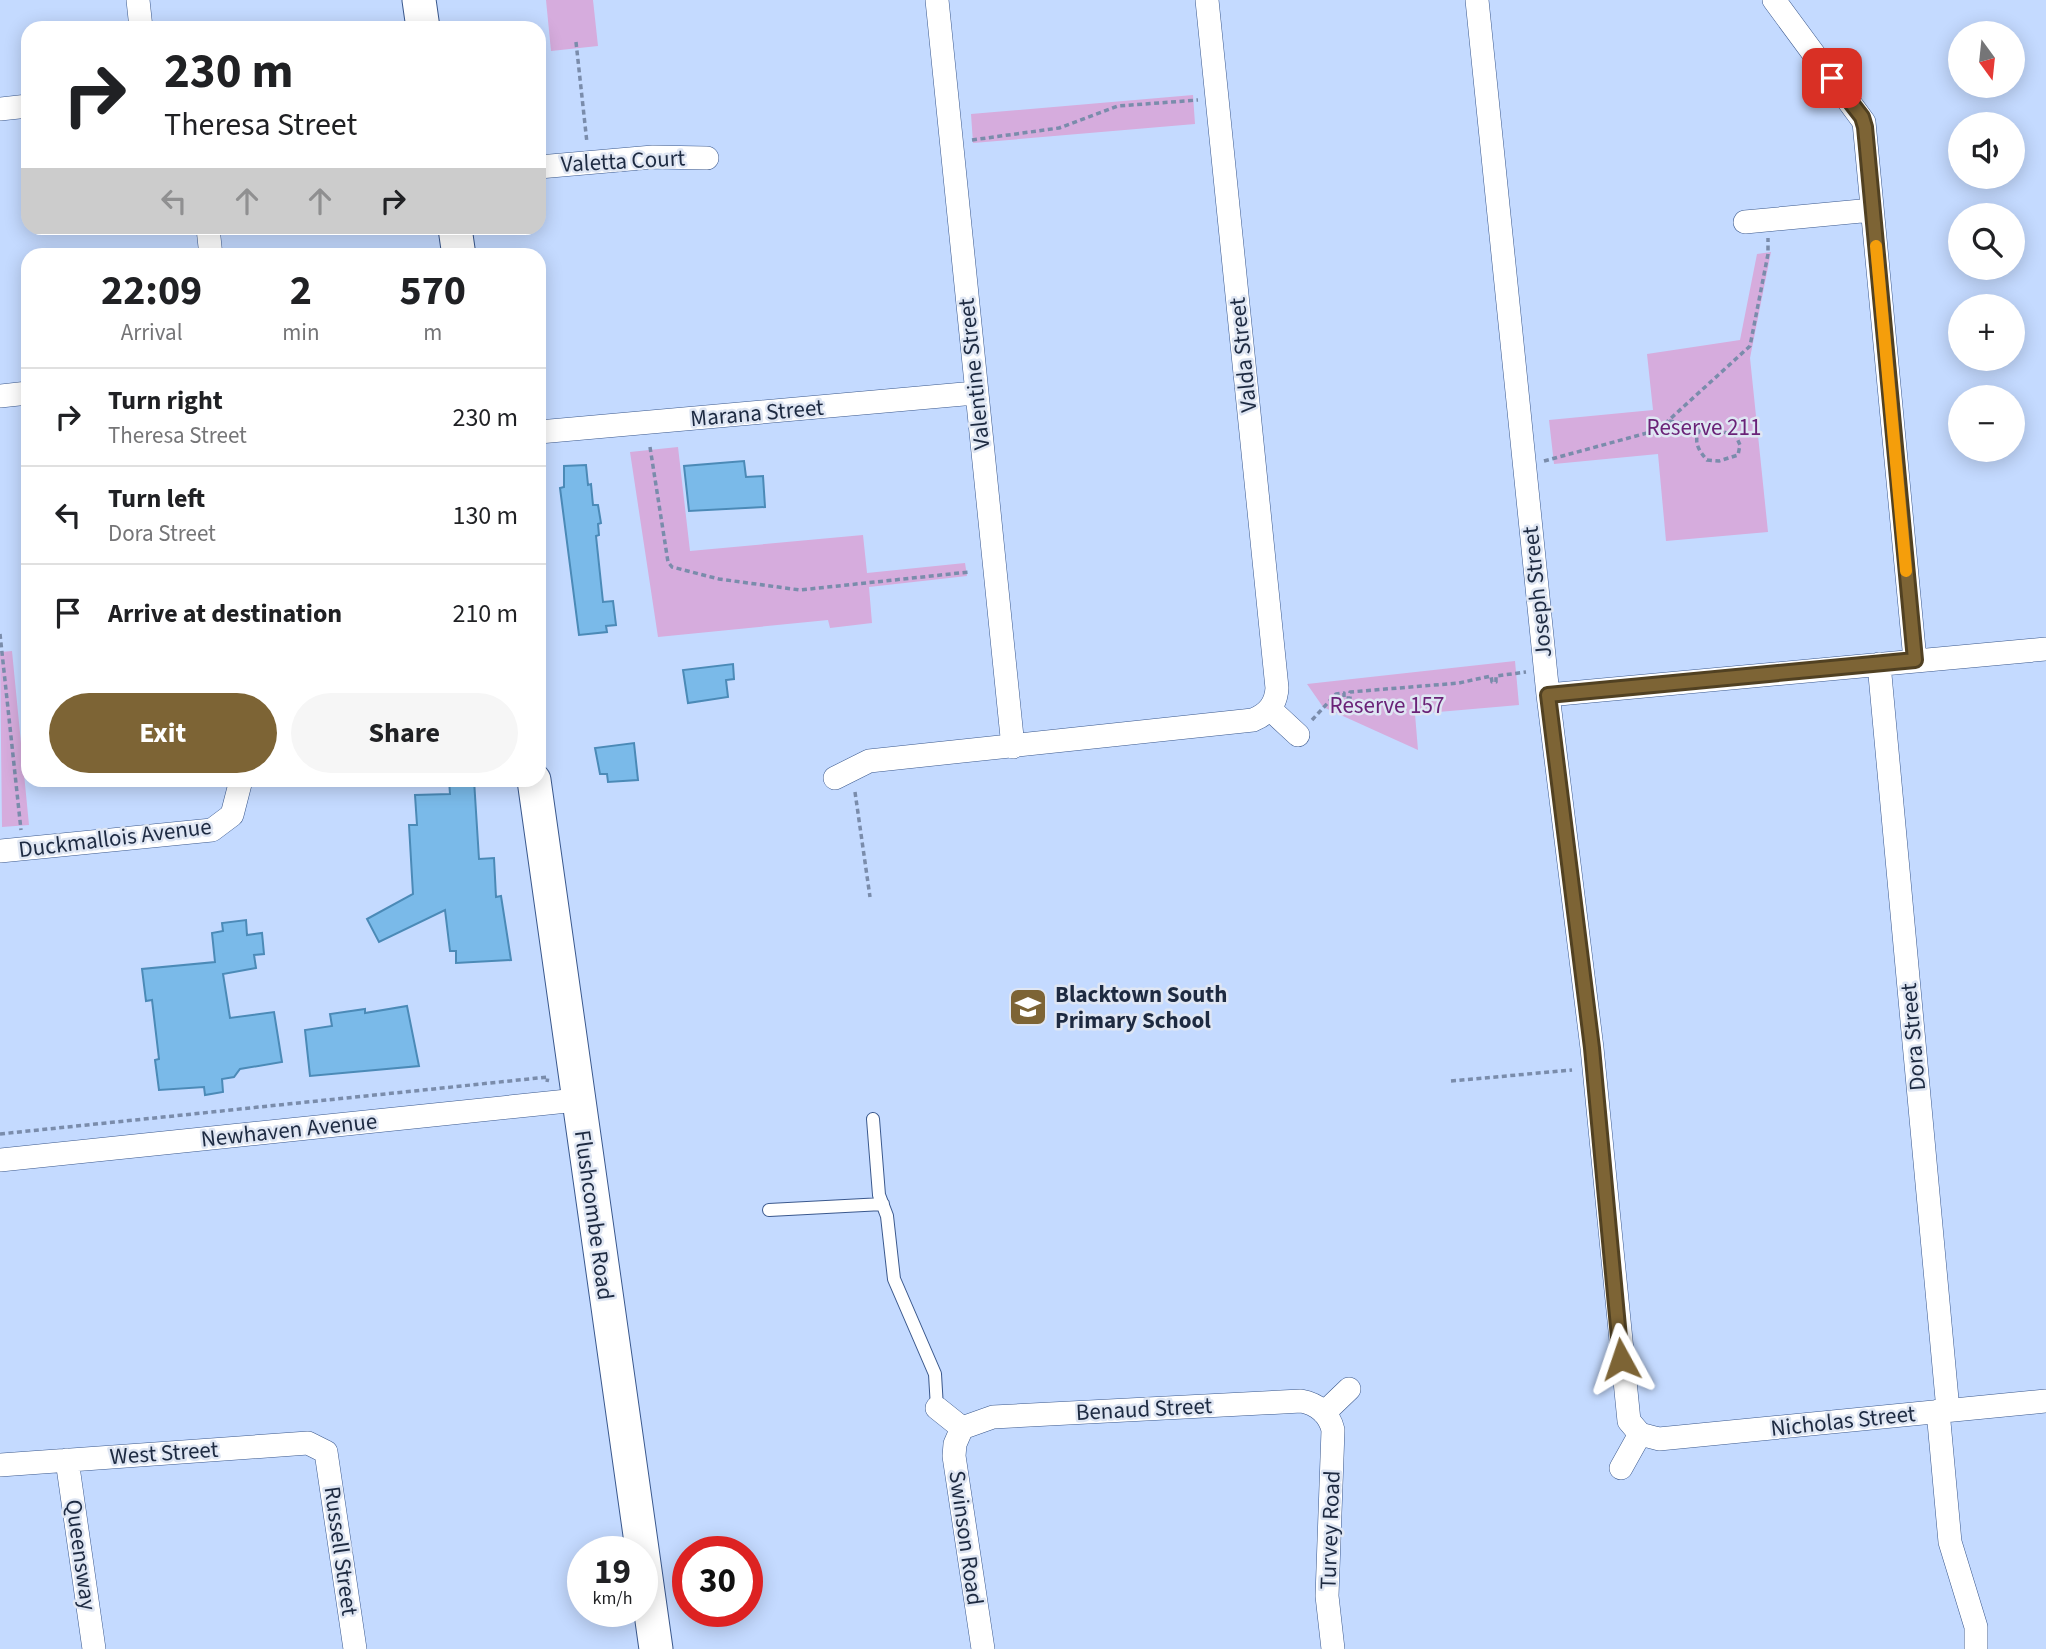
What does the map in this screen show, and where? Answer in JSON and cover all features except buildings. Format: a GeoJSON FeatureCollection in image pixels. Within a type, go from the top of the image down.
{"type":"FeatureCollection","features":[{"type":"Feature","properties":{"kind":"street"},"geometry":{"type":"LineString","coordinates":[[138,0],[140,21]]}},
{"type":"Feature","properties":{"kind":"street"},"geometry":{"type":"LineString","coordinates":[[419,0],[422,21]]}},
{"type":"Feature","properties":{"kind":"street","name":"Valentine Street"},"geometry":{"type":"LineString","coordinates":[[937,0],[1013,747]]}},
{"type":"Feature","properties":{"kind":"street","name":"Valda Street"},"geometry":{"type":"LineString","coordinates":[[1207,0],[1277,688],[1270,709]]}},
{"type":"Feature","properties":{"kind":"street","name":"Joseph Street"},"geometry":{"type":"LineString","coordinates":[[1477,0],[1548,695],[1594,1067],[1626,1412],[1640,1434]]}},
{"type":"Feature","properties":{"kind":"street"},"geometry":{"type":"LineString","coordinates":[[1773,0],[1862,117],[1915,660]]}},
{"type":"Feature","properties":{"kind":"street"},"geometry":{"type":"LineString","coordinates":[[0,109],[21,107]]}},
{"type":"Feature","properties":{"kind":"street","name":"Valetta Court"},"geometry":{"type":"LineString","coordinates":[[546,166],[663,156],[707,158]]}},
{"type":"Feature","properties":{"kind":"street"},"geometry":{"type":"LineString","coordinates":[[1756,220],[1872,210]]}},
{"type":"Feature","properties":{"kind":"street","name":"Marana Street"},"geometry":{"type":"LineString","coordinates":[[546,431],[975,393]]}},
{"type":"Feature","properties":{"kind":"street"},"geometry":{"type":"LineString","coordinates":[[0,396],[21,394]]}},
{"type":"Feature","properties":{"kind":"street"},"geometry":{"type":"LineString","coordinates":[[1548,695],[2046,649]]}},
{"type":"Feature","properties":{"kind":"street","name":"Dora Street"},"geometry":{"type":"LineString","coordinates":[[1879,664],[1943,1411],[1950,1542],[1976,1627],[1976,1649]]}},
{"type":"Feature","properties":{"kind":"street"},"geometry":{"type":"LineString","coordinates":[[841,774],[869,761],[1253,720],[1270,709],[1298,735]]}},
{"type":"Feature","properties":{"kind":"street","name":"Duckmallois Avenue"},"geometry":{"type":"LineString","coordinates":[[11,850],[212,830],[232,815],[239,787]]}},
{"type":"Feature","properties":{"kind":"street","name":"Flushcombe Road"},"geometry":{"type":"LineString","coordinates":[[535,787],[656,1649]]}},
{"type":"Feature","properties":{"kind":"street","name":"Newhaven Avenue"},"geometry":{"type":"LineString","coordinates":[[0,1160],[577,1100]]}},
{"type":"Feature","properties":{"kind":"street"},"geometry":{"type":"LineString","coordinates":[[1325,1413],[1349,1389]]}},
{"type":"Feature","properties":{"kind":"street","name":"Benaud Street"},"geometry":{"type":"LineString","coordinates":[[962,1428],[981,1418],[993,1417],[1301,1401],[1311,1403],[1325,1413]]}},
{"type":"Feature","properties":{"kind":"street","name":"Nicholas Street"},"geometry":{"type":"LineString","coordinates":[[1640,1434],[1659,1439],[2046,1401]]}},
{"type":"Feature","properties":{"kind":"street"},"geometry":{"type":"LineString","coordinates":[[937,1408],[962,1428]]}},
{"type":"Feature","properties":{"kind":"street","name":"Turvey Road"},"geometry":{"type":"LineString","coordinates":[[1325,1413],[1331,1422],[1334,1440],[1327,1596],[1333,1649]]}},
{"type":"Feature","properties":{"kind":"street","name":"Swinson Road"},"geometry":{"type":"LineString","coordinates":[[962,1428],[955,1444],[954,1456],[983,1649]]}},
{"type":"Feature","properties":{"kind":"street"},"geometry":{"type":"LineString","coordinates":[[1621,1468],[1640,1434]]}},
{"type":"Feature","properties":{"kind":"street","name":"West Street"},"geometry":{"type":"LineString","coordinates":[[0,1465],[307,1443],[326,1452]]}},
{"type":"Feature","properties":{"kind":"street","name":"Russell Street"},"geometry":{"type":"LineString","coordinates":[[326,1452],[355,1649]]}},
{"type":"Feature","properties":{"kind":"street","name":"Queensway"},"geometry":{"type":"LineString","coordinates":[[67,1460],[94,1649]]}},
{"type":"Feature","properties":{"kind":"lane"},"geometry":{"type":"LineString","coordinates":[[873,1119],[879,1195],[887,1216],[894,1279],[935,1374],[937,1408]]}},
{"type":"Feature","properties":{"kind":"lane"},"geometry":{"type":"LineString","coordinates":[[769,1210],[883,1204]]}},
{"type":"Feature","properties":{"kind":"path"},"geometry":{"type":"LineString","coordinates":[[576,42],[589,163]]}},
{"type":"Feature","properties":{"kind":"path"},"geometry":{"type":"LineString","coordinates":[[951,143],[1059,128],[1118,106],[1217,98]]}},
{"type":"Feature","properties":{"kind":"path"},"geometry":{"type":"LineString","coordinates":[[1525,466],[1658,430],[1750,346],[1768,254],[1756,220]]}},
{"type":"Feature","properties":{"kind":"path"},"geometry":{"type":"LineString","coordinates":[[1668,421],[1704,427],[1733,433],[1740,445],[1738,455],[1719,461],[1707,460],[1697,449],[1696,442],[1698,432],[1704,427]]}},
{"type":"Feature","properties":{"kind":"path"},"geometry":{"type":"LineString","coordinates":[[650,447],[668,562],[672,568],[705,577],[800,590],[970,572]]}},
{"type":"Feature","properties":{"kind":"path"},"geometry":{"type":"LineString","coordinates":[[0,634],[11,850]]}},
{"type":"Feature","properties":{"kind":"path"},"geometry":{"type":"LineString","coordinates":[[1298,735],[1336,694],[1344,693],[1344,698],[1350,698],[1350,692],[1459,683],[1491,676],[1492,682],[1496,682],[1496,676],[1532,671]]}},
{"type":"Feature","properties":{"kind":"path"},"geometry":{"type":"LineString","coordinates":[[841,774],[857,804],[870,897]]}},
{"type":"Feature","properties":{"kind":"path"},"geometry":{"type":"LineString","coordinates":[[1451,1081],[1572,1070]]}},
{"type":"Feature","properties":{"kind":"path"},"geometry":{"type":"LineString","coordinates":[[0,1134],[547,1080]]}},
{"type":"Feature","properties":{"kind":"green space"},"geometry":{"type":"Polygon","coordinates":[[[546,0],[593,0],[598,46],[551,51],[546,0]]]}},
{"type":"Feature","properties":{"kind":"green space"},"geometry":{"type":"Polygon","coordinates":[[[1193,95],[1195,124],[973,143],[971,114],[1193,95]]]}},
{"type":"Feature","properties":{"kind":"green space","name":"Reserve 211"},"geometry":{"type":"Polygon","coordinates":[[[1771,252],[1750,358],[1768,532],[1666,541],[1658,454],[1554,464],[1549,420],[1653,410],[1647,354],[1740,340],[1757,254],[1771,252]]]}},
{"type":"Feature","properties":{"kind":"green space"},"geometry":{"type":"Polygon","coordinates":[[[678,447],[690,551],[863,535],[867,573],[965,563],[967,576],[869,587],[872,623],[830,628],[828,620],[658,637],[630,452],[678,447]]]}},
{"type":"Feature","properties":{"kind":"green space"},"geometry":{"type":"Polygon","coordinates":[[[12,651],[21,743],[21,787],[25,787],[29,825],[2,827],[0,652],[12,651]]]}},
{"type":"Feature","properties":{"kind":"green space","name":"Reserve 157"},"geometry":{"type":"Polygon","coordinates":[[[1515,661],[1519,705],[1415,714],[1418,750],[1323,707],[1307,684],[1515,661]]]}},
{"type":"Feature","properties":{"kind":"slow traffic"},"geometry":{"type":"LineString","coordinates":[[1876,246],[1906,571]]}},
{"type":"Feature","properties":{"kind":"place","name":"Blacktown South Primary School"},"geometry":{"type":"Point","coordinates":[1028,1007]}},
{"type":"Feature","properties":{"kind":"route"},"geometry":{"type":"LineString","coordinates":[[1621,1359],[1592,1048],[1548,695],[1915,660],[1865,127],[1862,117],[1832,78]]}}]}
